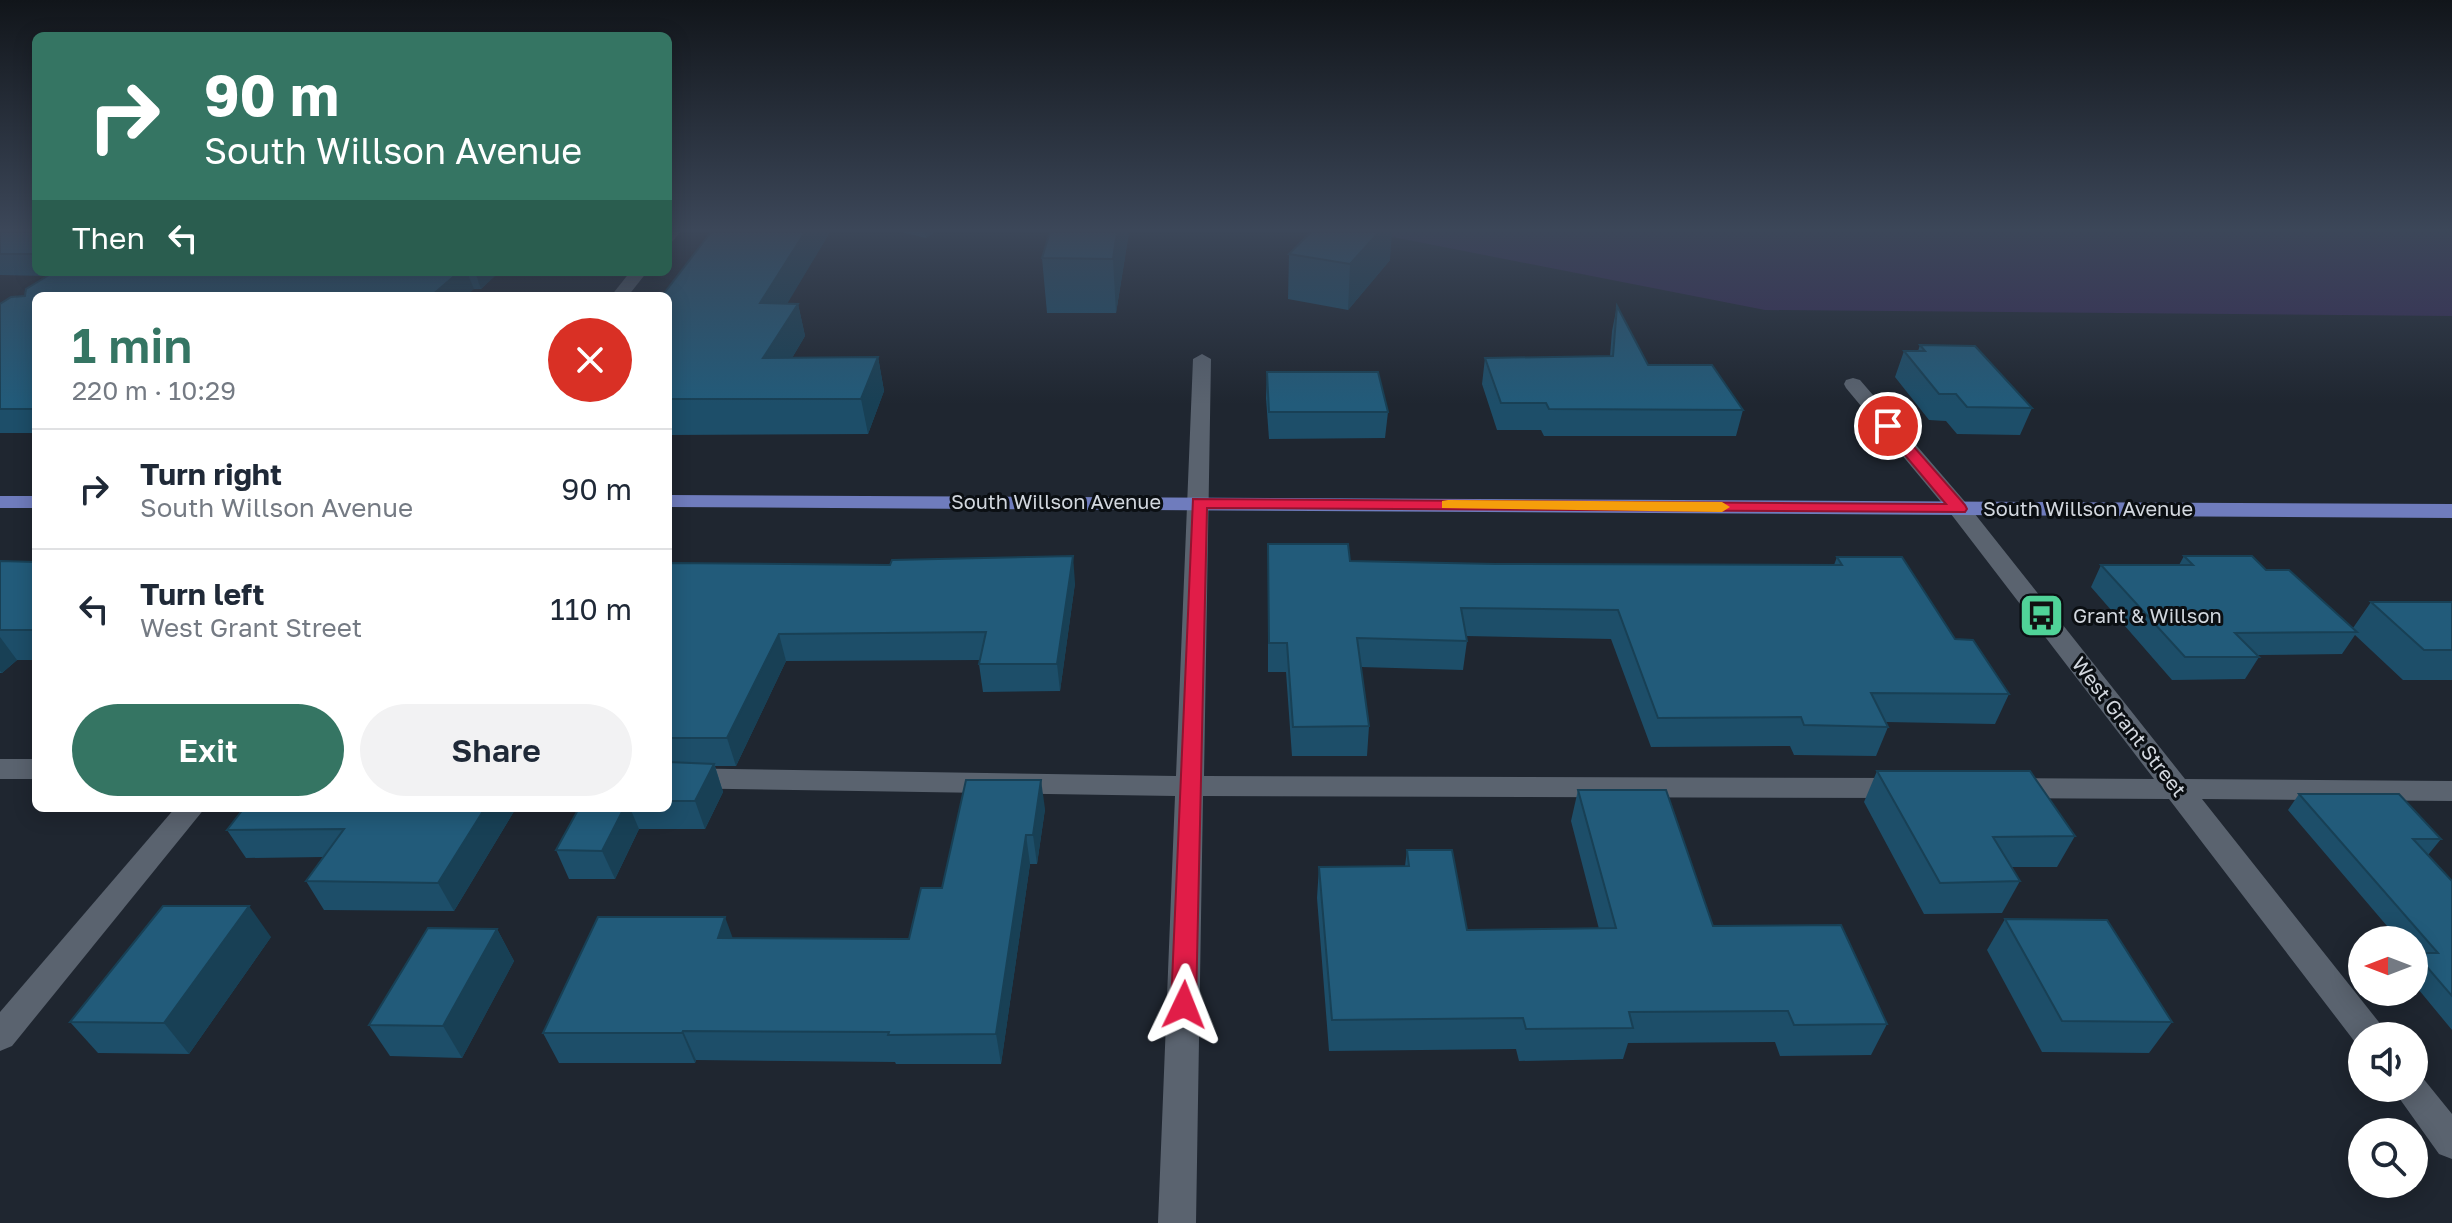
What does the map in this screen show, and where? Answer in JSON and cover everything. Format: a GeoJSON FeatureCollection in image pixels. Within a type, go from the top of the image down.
{"type":"FeatureCollection","features":[{"type":"Feature","properties":{"kind":"main road","name":"South Willson Avenue"},"geometry":{"type":"LineString","coordinates":[[672,501],[2452,511]]}},
{"type":"Feature","properties":{"kind":"main road"},"geometry":{"type":"LineString","coordinates":[[0,502],[32,502]]}},
{"type":"Feature","properties":{"kind":"street"},"geometry":{"type":"LineString","coordinates":[[1177,1223],[1202,359]]}},
{"type":"Feature","properties":{"kind":"street","name":"West Grant Street"},"geometry":{"type":"LineString","coordinates":[[1853,384],[1959,509],[2359,1022]]}},
{"type":"Feature","properties":{"kind":"street"},"geometry":{"type":"LineString","coordinates":[[0,769],[32,769]]}},
{"type":"Feature","properties":{"kind":"street"},"geometry":{"type":"LineString","coordinates":[[672,778],[1190,786],[1923,788]]}},
{"type":"Feature","properties":{"kind":"street"},"geometry":{"type":"LineString","coordinates":[[1987,788],[2452,791]]}},
{"type":"Feature","properties":{"kind":"street"},"geometry":{"type":"LineString","coordinates":[[0,1036],[188,812]]}},
{"type":"Feature","properties":{"kind":"street"},"geometry":{"type":"LineString","coordinates":[[2421,1102],[2452,1142]]}},
{"type":"Feature","properties":{"kind":"shaded area"},"geometry":{"type":"Polygon","coordinates":[[[1658,289],[2452,289],[2452,316],[1765,310],[1658,289]]]}},
{"type":"Feature","properties":{"kind":"building"},"geometry":{"type":"Polygon","coordinates":[[[26,289],[439,289],[436,292],[32,292],[32,409],[0,409],[0,304],[11,297],[25,296],[26,289]]]}},
{"type":"Feature","properties":{"kind":"building"},"geometry":{"type":"Polygon","coordinates":[[[667,289],[769,289],[760,303],[798,304],[763,358],[878,357],[861,399],[672,399],[672,292],[665,292],[667,289]]]}},
{"type":"Feature","properties":{"kind":"building"},"geometry":{"type":"Polygon","coordinates":[[[1617,306],[1648,365],[1712,365],[1743,410],[1549,409],[1546,403],[1501,403],[1485,358],[1613,356],[1617,306]]]}},
{"type":"Feature","properties":{"kind":"building"},"geometry":{"type":"Polygon","coordinates":[[[1920,345],[1975,346],[2032,408],[1967,407],[1956,394],[1939,394],[1904,351],[1925,351],[1920,345]]]}},
{"type":"Feature","properties":{"kind":"building"},"geometry":{"type":"Polygon","coordinates":[[[1267,372],[1378,372],[1388,412],[1269,412],[1267,372]]]}},
{"type":"Feature","properties":{"kind":"building"},"geometry":{"type":"Polygon","coordinates":[[[1268,544],[1348,544],[1350,561],[1496,564],[1842,565],[1837,557],[1902,557],[1955,639],[1973,640],[2009,694],[1871,693],[1888,727],[1804,725],[1801,717],[1658,718],[1618,610],[1461,608],[1467,641],[1357,638],[1369,726],[1293,727],[1287,643],[1269,643],[1268,544]]]}},
{"type":"Feature","properties":{"kind":"building"},"geometry":{"type":"Polygon","coordinates":[[[1073,556],[1057,664],[979,664],[986,632],[779,634],[727,738],[672,738],[672,563],[890,565],[892,560],[1073,556]]]}},
{"type":"Feature","properties":{"kind":"building"},"geometry":{"type":"Polygon","coordinates":[[[2184,556],[2252,556],[2266,570],[2289,570],[2357,632],[2235,633],[2259,657],[2185,657],[2101,565],[2193,565],[2184,556]]]}},
{"type":"Feature","properties":{"kind":"building"},"geometry":{"type":"Polygon","coordinates":[[[0,561],[32,562],[32,630],[0,630],[0,561]]]}},
{"type":"Feature","properties":{"kind":"building"},"geometry":{"type":"Polygon","coordinates":[[[2371,602],[2452,602],[2452,650],[2424,650],[2371,602]]]}},
{"type":"Feature","properties":{"kind":"building"},"geometry":{"type":"Polygon","coordinates":[[[672,762],[714,764],[695,801],[672,801],[672,762]]]}},
{"type":"Feature","properties":{"kind":"building"},"geometry":{"type":"Polygon","coordinates":[[[1877,771],[2030,771],[2075,836],[1993,837],[2020,881],[1940,883],[1877,771]]]}},
{"type":"Feature","properties":{"kind":"building"},"geometry":{"type":"Polygon","coordinates":[[[966,780],[1041,780],[1033,835],[1026,835],[996,1034],[543,1033],[598,917],[725,917],[718,938],[909,939],[921,888],[942,888],[966,780]]]}},
{"type":"Feature","properties":{"kind":"building"},"geometry":{"type":"Polygon","coordinates":[[[1578,790],[1666,790],[1713,926],[1841,925],[1887,1024],[1794,1025],[1788,1011],[1629,1012],[1633,1028],[1526,1029],[1523,1018],[1332,1020],[1319,867],[1409,866],[1407,850],[1452,850],[1467,930],[1616,928],[1578,790]]]}},
{"type":"Feature","properties":{"kind":"building"},"geometry":{"type":"Polygon","coordinates":[[[2299,794],[2399,794],[2441,839],[2413,839],[2452,881],[2452,996],[2428,968],[2428,953],[2438,953],[2428,942],[2428,926],[2414,926],[2299,794]]]}},
{"type":"Feature","properties":{"kind":"building"},"geometry":{"type":"Polygon","coordinates":[[[241,812],[482,812],[438,883],[306,881],[344,829],[227,830],[241,812]]]}},
{"type":"Feature","properties":{"kind":"building"},"geometry":{"type":"Polygon","coordinates":[[[577,812],[622,812],[602,851],[556,850],[577,812]]]}},
{"type":"Feature","properties":{"kind":"building"},"geometry":{"type":"Polygon","coordinates":[[[163,906],[249,906],[164,1023],[70,1022],[163,906]]]}},
{"type":"Feature","properties":{"kind":"building"},"geometry":{"type":"Polygon","coordinates":[[[2005,919],[2107,920],[2172,1022],[2062,1021],[2005,919]]]}},
{"type":"Feature","properties":{"kind":"building"},"geometry":{"type":"Polygon","coordinates":[[[428,928],[497,929],[443,1026],[369,1025],[428,928]]]}},
{"type":"Feature","properties":{"kind":"slow traffic"},"geometry":{"type":"LineString","coordinates":[[1448,505],[1722,507]]}},
{"type":"Feature","properties":{"kind":"place","name":"Grant & Willson"},"geometry":{"type":"Point","coordinates":[2042,616]}},
{"type":"Feature","properties":{"kind":"route"},"geometry":{"type":"LineString","coordinates":[[1184,1005],[1199,503],[1959,509],[1888,426]]}}]}
